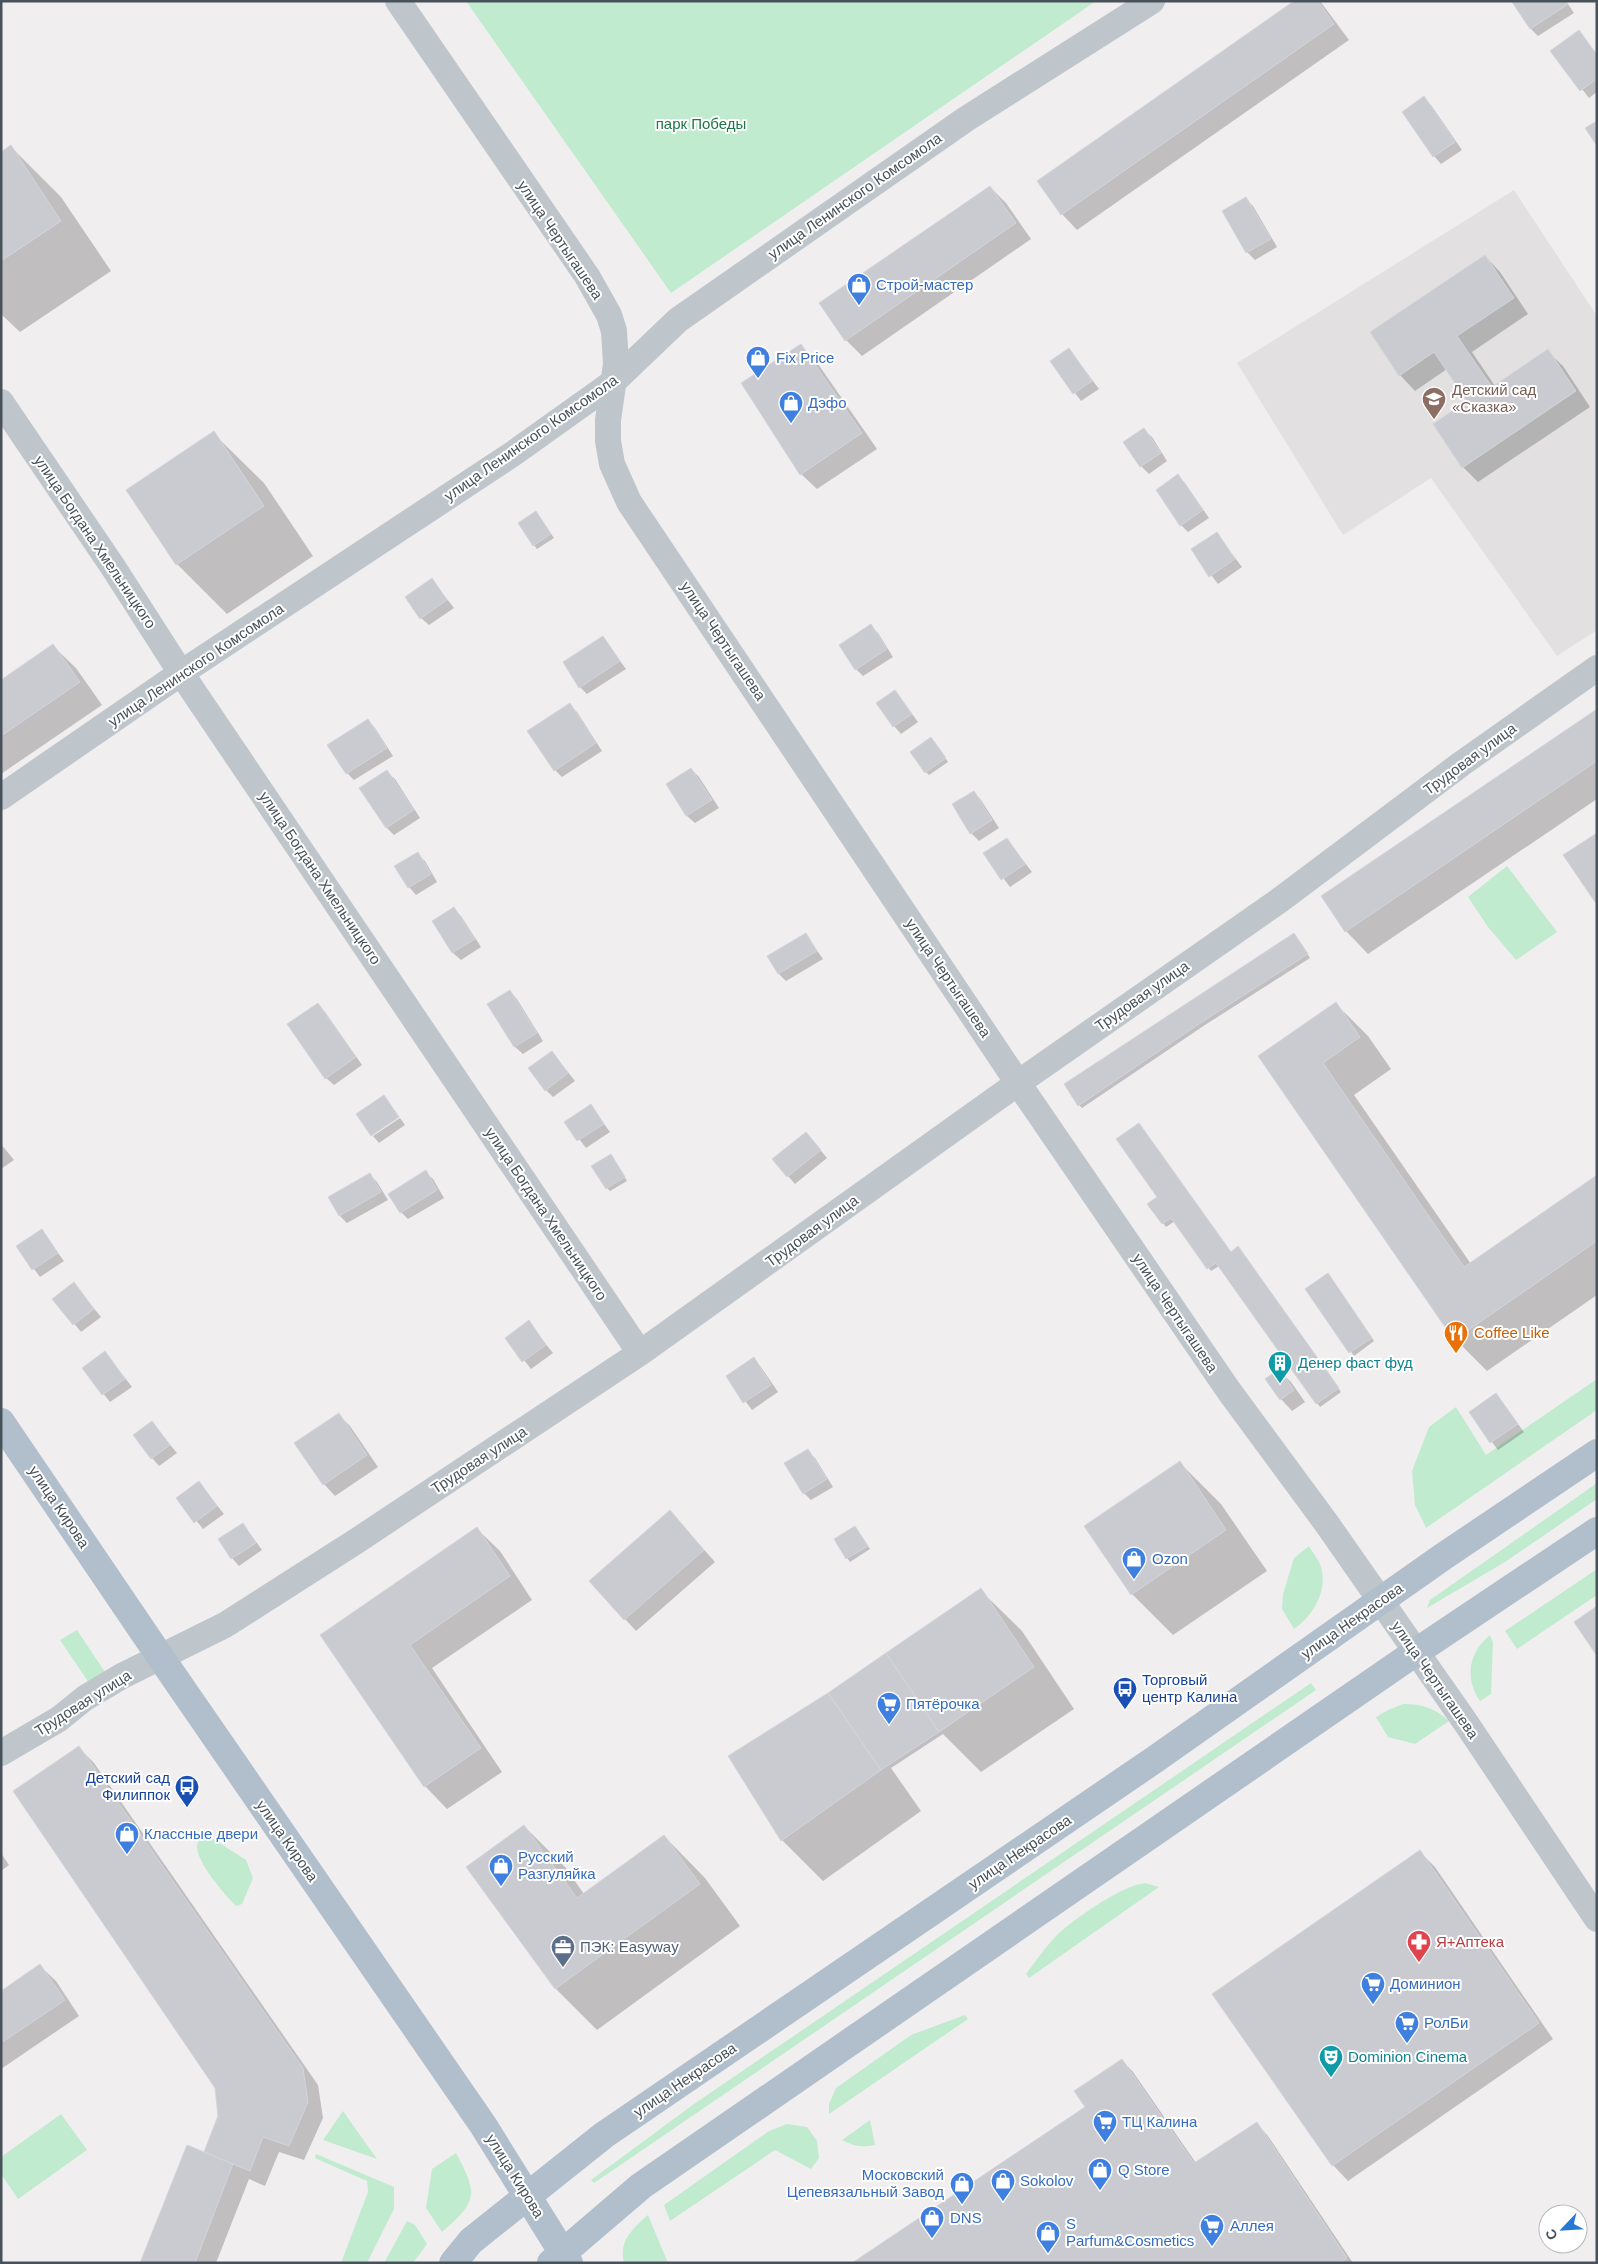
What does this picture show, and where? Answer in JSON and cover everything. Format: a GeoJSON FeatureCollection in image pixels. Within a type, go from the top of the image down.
{"type":"FeatureCollection","features":[{"type":"Feature","properties":{"kind":"main road","name":"улица Кирова"},"geometry":{"type":"LineString","coordinates":[[1,1422],[483,2125],[526,2195],[561,2259]]}},
{"type":"Feature","properties":{"kind":"main road","name":"улица Некрасова"},"geometry":{"type":"LineString","coordinates":[[453,2263],[472,2241],[526,2195],[604,2135],[1154,1760],[1444,1556],[1597,1453]]}},
{"type":"Feature","properties":{"kind":"main road"},"geometry":{"type":"LineString","coordinates":[[561,2259],[641,2186],[1416,1652],[1597,1531]]}},
{"type":"Feature","properties":{"kind":"street","name":"улица Чертыгашева"},"geometry":{"type":"LineString","coordinates":[[398,1],[601,299],[609,315],[615,338],[616,364],[608,420],[608,441],[612,464],[629,502],[1018,1083],[1229,1391],[1416,1652],[1597,1919]]}},
{"type":"Feature","properties":{"kind":"street","name":"улица Ленинского Комсомола"},"geometry":{"type":"LineString","coordinates":[[1,797],[181,673],[514,453],[612,383],[678,320],[966,118],[1152,1]]}},
{"type":"Feature","properties":{"kind":"street","name":"улица Богдана Хмельницкого"},"geometry":{"type":"LineString","coordinates":[[1,402],[113,567],[181,673],[640,1353]]}},
{"type":"Feature","properties":{"kind":"street","name":"Трудовая улица"},"geometry":{"type":"LineString","coordinates":[[1,1753],[59,1719],[85,1698],[122,1676],[225,1625],[355,1542],[640,1353],[1018,1083],[1280,900],[1461,764],[1597,668]]}},
{"type":"Feature","properties":{"kind":"shaded area","name":"Детский сад «Сказка»"},"geometry":{"type":"Polygon","coordinates":[[[1514,190],[1597,316],[1597,630],[1557,656],[1431,478],[1343,535],[1237,363],[1514,190]]]}},
{"type":"Feature","properties":{"kind":"green space","name":"парк Победы"},"geometry":{"type":"Polygon","coordinates":[[[466,1],[1096,1],[671,293],[466,1]]]}},
{"type":"Feature","properties":{"kind":"green space"},"geometry":{"type":"Polygon","coordinates":[[[1507,866],[1557,932],[1516,960],[1488,927],[1468,897],[1507,866]]]}},
{"type":"Feature","properties":{"kind":"green space"},"geometry":{"type":"Polygon","coordinates":[[[1597,1379],[1597,1410],[1426,1528],[1415,1505],[1412,1471],[1429,1427],[1456,1407],[1486,1455],[1597,1379]]]}},
{"type":"Feature","properties":{"kind":"green space"},"geometry":{"type":"Polygon","coordinates":[[[1597,1483],[1597,1499],[1505,1562],[1427,1608],[1430,1600],[1597,1483]]]}},
{"type":"Feature","properties":{"kind":"green space"},"geometry":{"type":"Polygon","coordinates":[[[1309,1546],[1321,1567],[1323,1576],[1321,1594],[1313,1610],[1294,1629],[1282,1609],[1283,1594],[1294,1558],[1309,1546]]]}},
{"type":"Feature","properties":{"kind":"green space"},"geometry":{"type":"Polygon","coordinates":[[[1597,1569],[1597,1595],[1517,1649],[1505,1631],[1597,1569]]]}},
{"type":"Feature","properties":{"kind":"green space"},"geometry":{"type":"Polygon","coordinates":[[[77,1630],[105,1672],[89,1683],[60,1640],[77,1630]]]}},
{"type":"Feature","properties":{"kind":"green space"},"geometry":{"type":"Polygon","coordinates":[[[1490,1635],[1493,1643],[1491,1694],[1480,1701],[1472,1683],[1471,1666],[1477,1649],[1490,1635]]]}},
{"type":"Feature","properties":{"kind":"green space"},"geometry":{"type":"Polygon","coordinates":[[[1311,1683],[1316,1690],[594,2183],[591,2180],[694,2104],[1311,1683]]]}},
{"type":"Feature","properties":{"kind":"green space"},"geometry":{"type":"Polygon","coordinates":[[[1403,1704],[1428,1708],[1449,1721],[1415,1744],[1388,1737],[1376,1717],[1403,1704]]]}},
{"type":"Feature","properties":{"kind":"green space"},"geometry":{"type":"Polygon","coordinates":[[[207,1835],[246,1860],[253,1878],[242,1904],[236,1906],[231,1901],[201,1861],[197,1845],[200,1839],[207,1835]]]}},
{"type":"Feature","properties":{"kind":"green space"},"geometry":{"type":"Polygon","coordinates":[[[1145,1883],[1159,1887],[1029,1978],[1026,1974],[1049,1943],[1066,1927],[1112,1896],[1135,1885],[1145,1883]]]}},
{"type":"Feature","properties":{"kind":"green space"},"geometry":{"type":"Polygon","coordinates":[[[965,2015],[968,2019],[829,2114],[829,2104],[836,2088],[911,2035],[965,2015]]]}},
{"type":"Feature","properties":{"kind":"green space"},"geometry":{"type":"Polygon","coordinates":[[[343,2111],[377,2159],[323,2140],[343,2111]]]}},
{"type":"Feature","properties":{"kind":"green space"},"geometry":{"type":"Polygon","coordinates":[[[61,2114],[87,2150],[18,2199],[1,2174],[1,2157],[61,2114]]]}},
{"type":"Feature","properties":{"kind":"green space"},"geometry":{"type":"Polygon","coordinates":[[[870,2120],[875,2145],[858,2146],[842,2140],[870,2120]]]}},
{"type":"Feature","properties":{"kind":"green space"},"geometry":{"type":"Polygon","coordinates":[[[787,2124],[807,2127],[817,2141],[819,2158],[811,2169],[775,2150],[670,2221],[664,2205],[769,2131],[787,2124]]]}},
{"type":"Feature","properties":{"kind":"green space"},"geometry":{"type":"Polygon","coordinates":[[[456,2153],[468,2178],[471,2196],[462,2212],[442,2232],[426,2208],[432,2169],[456,2153]]]}},
{"type":"Feature","properties":{"kind":"green space"},"geometry":{"type":"Polygon","coordinates":[[[316,2154],[394,2187],[394,2209],[367,2263],[341,2263],[368,2192],[367,2181],[315,2158],[316,2154]]]}},
{"type":"Feature","properties":{"kind":"green space"},"geometry":{"type":"Polygon","coordinates":[[[648,2215],[668,2263],[624,2263],[623,2248],[628,2236],[648,2215]]]}},
{"type":"Feature","properties":{"kind":"green space"},"geometry":{"type":"Polygon","coordinates":[[[407,2221],[415,2225],[427,2244],[413,2263],[384,2263],[407,2221]]]}},
{"type":"Feature","properties":{"kind":"building"},"geometry":{"type":"Polygon","coordinates":[[[1294,1],[1318,1],[1334,24],[1061,215],[1037,181],[1294,1]]]}},
{"type":"Feature","properties":{"kind":"building"},"geometry":{"type":"Polygon","coordinates":[[[1565,1],[1567,5],[1530,29],[1512,2],[1565,1]]]}},
{"type":"Feature","properties":{"kind":"building"},"geometry":{"type":"Polygon","coordinates":[[[1579,30],[1597,55],[1597,79],[1580,91],[1550,51],[1579,30]]]}},
{"type":"Feature","properties":{"kind":"building"},"geometry":{"type":"Polygon","coordinates":[[[1424,96],[1455,142],[1433,157],[1402,112],[1424,96]]]}},
{"type":"Feature","properties":{"kind":"building"},"geometry":{"type":"Polygon","coordinates":[[[1597,121],[1597,146],[1585,128],[1597,121]]]}},
{"type":"Feature","properties":{"kind":"building"},"geometry":{"type":"Polygon","coordinates":[[[11,145],[61,221],[1,261],[1,152],[11,145]]]}},
{"type":"Feature","properties":{"kind":"building"},"geometry":{"type":"Polygon","coordinates":[[[990,186],[1016,223],[845,341],[819,303],[990,186]]]}},
{"type":"Feature","properties":{"kind":"building"},"geometry":{"type":"Polygon","coordinates":[[[1246,197],[1271,239],[1246,253],[1222,211],[1246,197]]]}},
{"type":"Feature","properties":{"kind":"building"},"geometry":{"type":"Polygon","coordinates":[[[1485,255],[1514,298],[1457,336],[1492,387],[1548,349],[1576,391],[1462,468],[1433,424],[1467,401],[1434,352],[1399,376],[1370,332],[1485,255]]]}},
{"type":"Feature","properties":{"kind":"building"},"geometry":{"type":"Polygon","coordinates":[[[801,344],[862,433],[800,475],[741,383],[801,344]]]}},
{"type":"Feature","properties":{"kind":"building"},"geometry":{"type":"Polygon","coordinates":[[[1069,348],[1092,381],[1073,394],[1050,361],[1069,348]]]}},
{"type":"Feature","properties":{"kind":"building"},"geometry":{"type":"Polygon","coordinates":[[[1144,428],[1161,453],[1140,467],[1123,442],[1144,428]]]}},
{"type":"Feature","properties":{"kind":"building"},"geometry":{"type":"Polygon","coordinates":[[[214,431],[264,506],[176,565],[126,490],[214,431]]]}},
{"type":"Feature","properties":{"kind":"building"},"geometry":{"type":"Polygon","coordinates":[[[1178,474],[1203,510],[1180,526],[1156,490],[1178,474]]]}},
{"type":"Feature","properties":{"kind":"building"},"geometry":{"type":"Polygon","coordinates":[[[536,511],[551,534],[533,546],[518,523],[536,511]]]}},
{"type":"Feature","properties":{"kind":"building"},"geometry":{"type":"Polygon","coordinates":[[[1217,532],[1235,559],[1209,577],[1191,549],[1217,532]]]}},
{"type":"Feature","properties":{"kind":"building"},"geometry":{"type":"Polygon","coordinates":[[[432,578],[447,600],[420,619],[405,597],[432,578]]]}},
{"type":"Feature","properties":{"kind":"building"},"geometry":{"type":"Polygon","coordinates":[[[871,624],[887,649],[855,670],[839,645],[871,624]]]}},
{"type":"Feature","properties":{"kind":"building"},"geometry":{"type":"Polygon","coordinates":[[[603,636],[620,661],[579,688],[563,662],[603,636]]]}},
{"type":"Feature","properties":{"kind":"building"},"geometry":{"type":"Polygon","coordinates":[[[53,644],[80,682],[1,736],[1,680],[53,644]]]}},
{"type":"Feature","properties":{"kind":"building"},"geometry":{"type":"Polygon","coordinates":[[[895,690],[912,714],[893,727],[876,703],[895,690]]]}},
{"type":"Feature","properties":{"kind":"building"},"geometry":{"type":"Polygon","coordinates":[[[570,703],[596,743],[554,771],[527,731],[570,703]]]}},
{"type":"Feature","properties":{"kind":"building"},"geometry":{"type":"Polygon","coordinates":[[[1597,709],[1597,761],[1345,932],[1321,896],[1597,709]]]}},
{"type":"Feature","properties":{"kind":"building"},"geometry":{"type":"Polygon","coordinates":[[[368,719],[387,748],[346,774],[327,745],[368,719]]]}},
{"type":"Feature","properties":{"kind":"building"},"geometry":{"type":"Polygon","coordinates":[[[931,737],[946,758],[925,773],[910,752],[931,737]]]}},
{"type":"Feature","properties":{"kind":"building"},"geometry":{"type":"Polygon","coordinates":[[[691,768],[712,800],[686,816],[666,784],[691,768]]]}},
{"type":"Feature","properties":{"kind":"building"},"geometry":{"type":"Polygon","coordinates":[[[387,770],[414,810],[386,828],[359,788],[387,770]]]}},
{"type":"Feature","properties":{"kind":"building"},"geometry":{"type":"Polygon","coordinates":[[[974,791],[992,820],[970,834],[952,804],[974,791]]]}},
{"type":"Feature","properties":{"kind":"building"},"geometry":{"type":"Polygon","coordinates":[[[1597,833],[1597,905],[1563,855],[1597,833]]]}},
{"type":"Feature","properties":{"kind":"building"},"geometry":{"type":"Polygon","coordinates":[[[1007,838],[1025,864],[1001,880],[983,853],[1007,838]]]}},
{"type":"Feature","properties":{"kind":"building"},"geometry":{"type":"Polygon","coordinates":[[[418,852],[431,874],[408,888],[394,866],[418,852]]]}},
{"type":"Feature","properties":{"kind":"building"},"geometry":{"type":"Polygon","coordinates":[[[454,907],[475,939],[452,953],[432,921],[454,907]]]}},
{"type":"Feature","properties":{"kind":"building"},"geometry":{"type":"Polygon","coordinates":[[[806,933],[817,951],[778,974],[767,956],[806,933]]]}},
{"type":"Feature","properties":{"kind":"building"},"geometry":{"type":"Polygon","coordinates":[[[1294,933],[1308,954],[1202,1022],[1078,1106],[1064,1084],[1294,933]]]}},
{"type":"Feature","properties":{"kind":"building"},"geometry":{"type":"Polygon","coordinates":[[[510,990],[537,1033],[514,1047],[487,1004],[510,990]]]}},
{"type":"Feature","properties":{"kind":"building"},"geometry":{"type":"Polygon","coordinates":[[[1336,1002],[1360,1037],[1323,1063],[1464,1267],[1597,1175],[1597,1241],[1454,1340],[1258,1056],[1336,1002]]]}},
{"type":"Feature","properties":{"kind":"building"},"geometry":{"type":"Polygon","coordinates":[[[318,1003],[356,1057],[325,1079],[287,1024],[318,1003]]]}},
{"type":"Feature","properties":{"kind":"building"},"geometry":{"type":"Polygon","coordinates":[[[552,1051],[568,1073],[545,1091],[528,1068],[552,1051]]]}},
{"type":"Feature","properties":{"kind":"building"},"geometry":{"type":"Polygon","coordinates":[[[384,1095],[399,1117],[371,1136],[356,1114],[384,1095]]]}},
{"type":"Feature","properties":{"kind":"building"},"geometry":{"type":"Polygon","coordinates":[[[591,1104],[604,1124],[577,1141],[564,1122],[591,1104]]]}},
{"type":"Feature","properties":{"kind":"building"},"geometry":{"type":"Polygon","coordinates":[[[1139,1123],[1231,1252],[1238,1246],[1339,1388],[1316,1404],[1216,1263],[1207,1269],[1171,1218],[1162,1224],[1147,1204],[1157,1197],[1116,1139],[1139,1123]]]}},
{"type":"Feature","properties":{"kind":"building"},"geometry":{"type":"Polygon","coordinates":[[[806,1132],[821,1150],[787,1177],[772,1159],[806,1132]]]}},
{"type":"Feature","properties":{"kind":"building"},"geometry":{"type":"Polygon","coordinates":[[[611,1154],[625,1177],[606,1189],[591,1166],[611,1154]]]}},
{"type":"Feature","properties":{"kind":"building"},"geometry":{"type":"Polygon","coordinates":[[[426,1170],[437,1190],[400,1213],[388,1194],[426,1170]]]}},
{"type":"Feature","properties":{"kind":"building"},"geometry":{"type":"Polygon","coordinates":[[[370,1173],[381,1192],[339,1216],[328,1197],[370,1173]]]}},
{"type":"Feature","properties":{"kind":"building"},"geometry":{"type":"Polygon","coordinates":[[[42,1229],[58,1253],[32,1270],[16,1246],[42,1229]]]}},
{"type":"Feature","properties":{"kind":"building"},"geometry":{"type":"Polygon","coordinates":[[[1328,1273],[1372,1338],[1349,1353],[1305,1289],[1328,1273]]]}},
{"type":"Feature","properties":{"kind":"building"},"geometry":{"type":"Polygon","coordinates":[[[74,1282],[94,1309],[73,1325],[52,1299],[74,1282]]]}},
{"type":"Feature","properties":{"kind":"building"},"geometry":{"type":"Polygon","coordinates":[[[529,1320],[546,1345],[522,1362],[505,1338],[529,1320]]]}},
{"type":"Feature","properties":{"kind":"building"},"geometry":{"type":"Polygon","coordinates":[[[105,1351],[125,1379],[102,1395],[82,1368],[105,1351]]]}},
{"type":"Feature","properties":{"kind":"building"},"geometry":{"type":"Polygon","coordinates":[[[754,1357],[771,1385],[743,1403],[726,1376],[754,1357]]]}},
{"type":"Feature","properties":{"kind":"building","name":"Денер фаст фуд"},"geometry":{"type":"Polygon","coordinates":[[[1279,1369],[1294,1390],[1280,1400],[1265,1379],[1279,1369]]]}},
{"type":"Feature","properties":{"kind":"building"},"geometry":{"type":"Polygon","coordinates":[[[1496,1393],[1518,1424],[1490,1443],[1469,1412],[1496,1393]]]}},
{"type":"Feature","properties":{"kind":"building"},"geometry":{"type":"Polygon","coordinates":[[[339,1413],[367,1455],[323,1485],[294,1443],[339,1413]]]}},
{"type":"Feature","properties":{"kind":"building"},"geometry":{"type":"Polygon","coordinates":[[[152,1421],[170,1445],[151,1459],[133,1435],[152,1421]]]}},
{"type":"Feature","properties":{"kind":"building"},"geometry":{"type":"Polygon","coordinates":[[[808,1449],[827,1479],[803,1494],[784,1463],[808,1449]]]}},
{"type":"Feature","properties":{"kind":"building"},"geometry":{"type":"Polygon","coordinates":[[[1180,1461],[1226,1530],[1131,1595],[1084,1526],[1180,1461]]]}},
{"type":"Feature","properties":{"kind":"building"},"geometry":{"type":"Polygon","coordinates":[[[199,1481],[217,1506],[194,1523],[176,1498],[199,1481]]]}},
{"type":"Feature","properties":{"kind":"building"},"geometry":{"type":"Polygon","coordinates":[[[670,1510],[704,1550],[624,1620],[589,1581],[670,1510]]]}},
{"type":"Feature","properties":{"kind":"building"},"geometry":{"type":"Polygon","coordinates":[[[243,1523],[256,1543],[231,1559],[218,1539],[243,1523]]]}},
{"type":"Feature","properties":{"kind":"building"},"geometry":{"type":"Polygon","coordinates":[[[855,1526],[868,1546],[846,1559],[834,1539],[855,1526]]]}},
{"type":"Feature","properties":{"kind":"building"},"geometry":{"type":"Polygon","coordinates":[[[477,1527],[510,1576],[410,1645],[481,1748],[424,1787],[320,1635],[477,1527]]]}},
{"type":"Feature","properties":{"kind":"building"},"geometry":{"type":"Polygon","coordinates":[[[981,1588],[1034,1667],[939,1732],[886,1653],[981,1588]]]}},
{"type":"Feature","properties":{"kind":"building"},"geometry":{"type":"Polygon","coordinates":[[[1597,1606],[1597,1656],[1574,1622],[1597,1606]]]}},
{"type":"Feature","properties":{"kind":"building"},"geometry":{"type":"Polygon","coordinates":[[[886,1653],[939,1732],[881,1770],[828,1693],[886,1653]]]}},
{"type":"Feature","properties":{"kind":"building"},"geometry":{"type":"Polygon","coordinates":[[[828,1693],[881,1770],[781,1841],[728,1756],[828,1693]]]}},
{"type":"Feature","properties":{"kind":"building"},"geometry":{"type":"Polygon","coordinates":[[[79,1746],[303,2068],[308,2102],[289,2146],[263,2137],[250,2171],[204,2152],[218,2116],[215,2088],[13,1791],[79,1746]]]}},
{"type":"Feature","properties":{"kind":"building"},"geometry":{"type":"Polygon","coordinates":[[[524,1825],[577,1898],[664,1835],[700,1884],[555,1989],[466,1867],[524,1825]]]}},
{"type":"Feature","properties":{"kind":"building","name":"Доминион"},"geometry":{"type":"Polygon","coordinates":[[[1420,1850],[1539,2023],[1332,2166],[1212,1994],[1420,1850]]]}},
{"type":"Feature","properties":{"kind":"building"},"geometry":{"type":"Polygon","coordinates":[[[40,1964],[65,2000],[1,2043],[1,1991],[40,1964]]]}},
{"type":"Feature","properties":{"kind":"building","name":"ТЦ Калина"},"geometry":{"type":"Polygon","coordinates":[[[1122,2059],[1194,2163],[1257,2122],[1347,2258],[1340,2263],[852,2263],[1085,2107],[1074,2091],[1122,2059]]]}},
{"type":"Feature","properties":{"kind":"building"},"geometry":{"type":"Polygon","coordinates":[[[187,2145],[233,2164],[195,2263],[140,2263],[187,2145]]]}},
{"type":"Feature","properties":{"kind":"place","name":"Строй-мастер"},"geometry":{"type":"Point","coordinates":[859,306]}},
{"type":"Feature","properties":{"kind":"place","name":"Fix Price"},"geometry":{"type":"Point","coordinates":[758,379]}},
{"type":"Feature","properties":{"kind":"place","name":"Детский сад «Сказка»"},"geometry":{"type":"Point","coordinates":[1434,420]}},
{"type":"Feature","properties":{"kind":"place","name":"Дэфо"},"geometry":{"type":"Point","coordinates":[791,424]}},
{"type":"Feature","properties":{"kind":"place","name":"Coffee Like"},"geometry":{"type":"Point","coordinates":[1456,1354]}},
{"type":"Feature","properties":{"kind":"place","name":"Денер фаст фуд"},"geometry":{"type":"Point","coordinates":[1280,1384]}},
{"type":"Feature","properties":{"kind":"place","name":"Ozon"},"geometry":{"type":"Point","coordinates":[1134,1580]}},
{"type":"Feature","properties":{"kind":"place","name":"Торговый центр Калина"},"geometry":{"type":"Point","coordinates":[1125,1710]}},
{"type":"Feature","properties":{"kind":"place","name":"Пятёрочка"},"geometry":{"type":"Point","coordinates":[889,1725]}},
{"type":"Feature","properties":{"kind":"place","name":"Детский сад Филиппок"},"geometry":{"type":"Point","coordinates":[187,1808]}},
{"type":"Feature","properties":{"kind":"place","name":"Классные двери"},"geometry":{"type":"Point","coordinates":[127,1855]}},
{"type":"Feature","properties":{"kind":"place","name":"Русский Разгуляйка"},"geometry":{"type":"Point","coordinates":[501,1887]}},
{"type":"Feature","properties":{"kind":"place","name":"Я+Аптека"},"geometry":{"type":"Point","coordinates":[1419,1963]}},
{"type":"Feature","properties":{"kind":"place","name":"ПЭК: Easyway"},"geometry":{"type":"Point","coordinates":[563,1968]}},
{"type":"Feature","properties":{"kind":"place","name":"Доминион"},"geometry":{"type":"Point","coordinates":[1373,2005]}},
{"type":"Feature","properties":{"kind":"place","name":"РолБи"},"geometry":{"type":"Point","coordinates":[1407,2044]}},
{"type":"Feature","properties":{"kind":"place","name":"Dominion Cinema"},"geometry":{"type":"Point","coordinates":[1331,2078]}},
{"type":"Feature","properties":{"kind":"place","name":"ТЦ Калина"},"geometry":{"type":"Point","coordinates":[1105,2143]}},
{"type":"Feature","properties":{"kind":"place","name":"Q Store"},"geometry":{"type":"Point","coordinates":[1100,2191]}},
{"type":"Feature","properties":{"kind":"place","name":"Sokolov"},"geometry":{"type":"Point","coordinates":[1003,2202]}},
{"type":"Feature","properties":{"kind":"place","name":"Московский Цепевязальный Завод"},"geometry":{"type":"Point","coordinates":[962,2205]}},
{"type":"Feature","properties":{"kind":"place","name":"DNS"},"geometry":{"type":"Point","coordinates":[932,2239]}},
{"type":"Feature","properties":{"kind":"place","name":"Аллея"},"geometry":{"type":"Point","coordinates":[1212,2247]}},
{"type":"Feature","properties":{"kind":"place","name":"S Parfum&Cosmetics"},"geometry":{"type":"Point","coordinates":[1048,2254]}}]}
